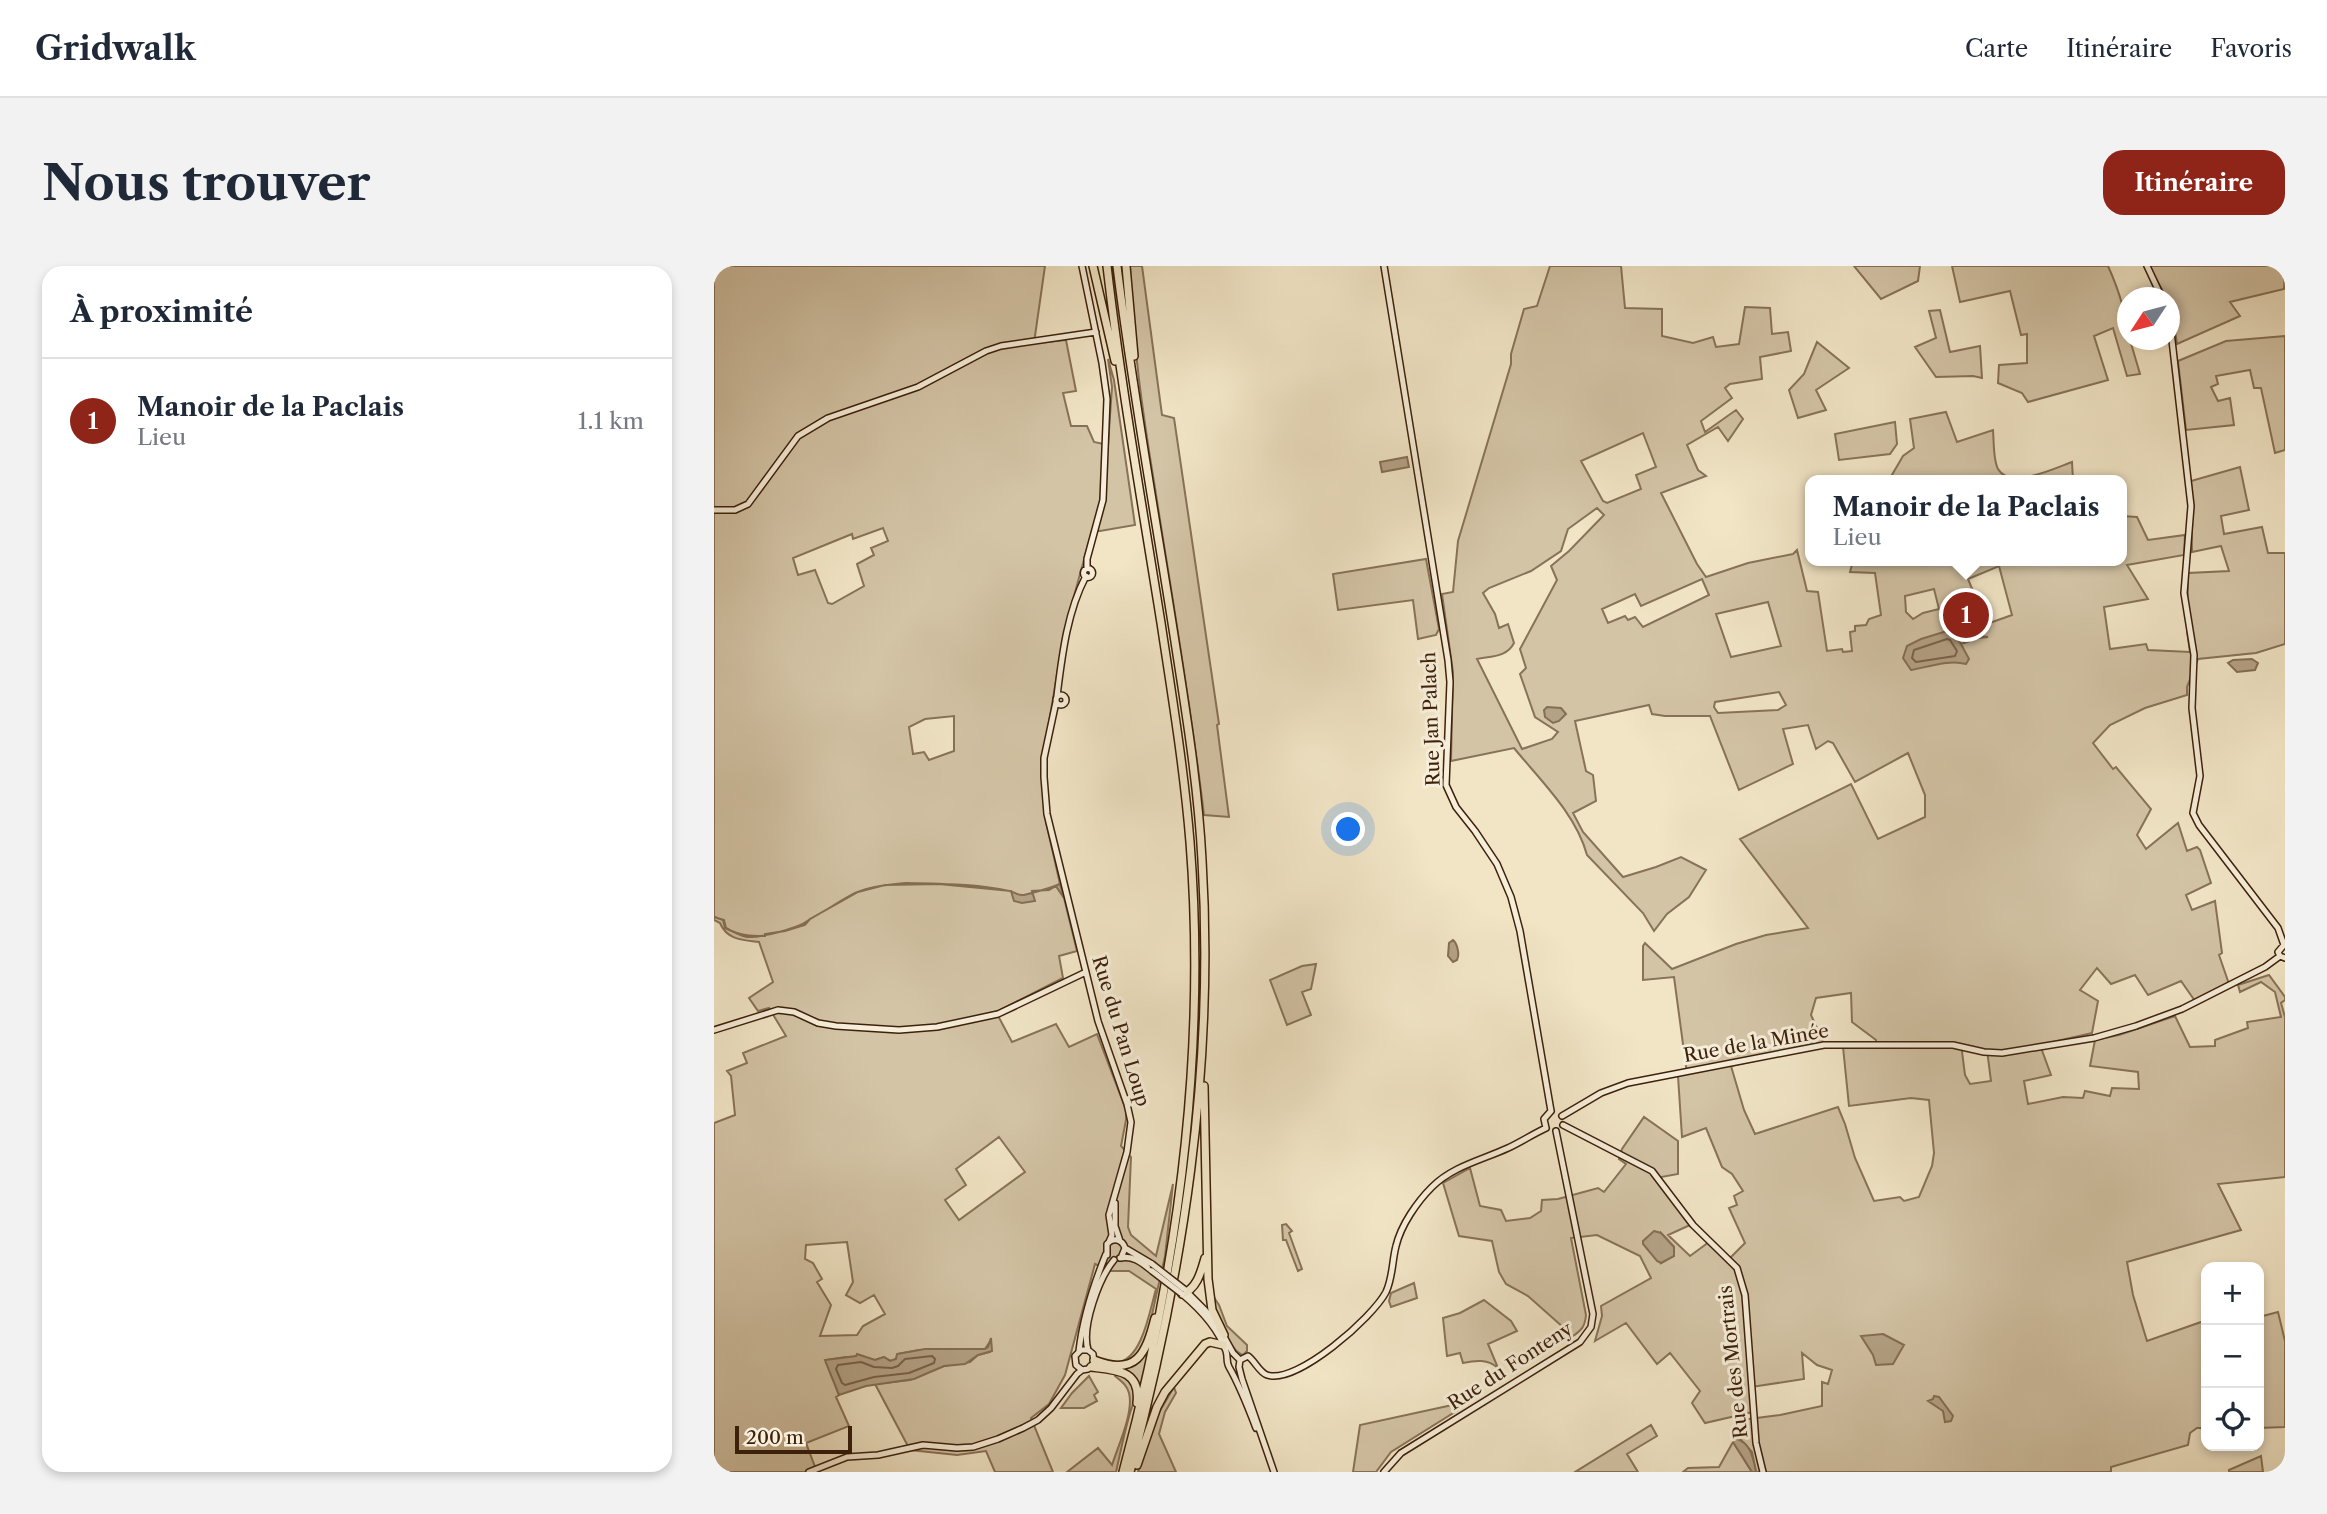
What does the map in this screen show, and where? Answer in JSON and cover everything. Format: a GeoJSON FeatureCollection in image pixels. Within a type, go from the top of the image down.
{"type":"FeatureCollection","features":[{"type":"Feature","properties":{"kind":"highway"},"geometry":{"type":"LineString","coordinates":[[1093,266],[1117,368],[1125,420],[1129,422]]}},
{"type":"Feature","properties":{"kind":"highway"},"geometry":{"type":"LineString","coordinates":[[1107,266],[1181,758],[1194,903],[1195,979],[1190,1090],[1180,1191],[1164,1295],[1123,1472]]}},
{"type":"Feature","properties":{"kind":"highway"},"geometry":{"type":"LineString","coordinates":[[1117,266],[1185,707],[1199,820],[1205,933],[1202,1048],[1191,1168],[1178,1257],[1132,1472]]}},
{"type":"Feature","properties":{"kind":"highway"},"geometry":{"type":"LineString","coordinates":[[1126,266],[1136,377],[1133,378]]}},
{"type":"Feature","properties":{"kind":"highway"},"geometry":{"type":"LineString","coordinates":[[1202,1048],[1205,1054],[1203,1111],[1207,1246],[1212,1310],[1224,1335]]}},
{"type":"Feature","properties":{"kind":"highway"},"geometry":{"type":"LineString","coordinates":[[1185,1291],[1199,1277],[1207,1246]]}},
{"type":"Feature","properties":{"kind":"highway"},"geometry":{"type":"LineString","coordinates":[[1089,1366],[1128,1365],[1141,1356],[1148,1345],[1161,1297],[1164,1295]]}},
{"type":"Feature","properties":{"kind":"highway"},"geometry":{"type":"LineString","coordinates":[[1132,1472],[1165,1392],[1205,1344],[1218,1342],[1223,1345]]}},
{"type":"Feature","properties":{"kind":"highway"},"geometry":{"type":"LineString","coordinates":[[1089,1366],[1118,1370],[1127,1374],[1136,1386],[1136,1404],[1129,1439],[1131,1443]]}},
{"type":"Feature","properties":{"kind":"street"},"geometry":{"type":"LineString","coordinates":[[714,510],[735,510],[748,505],[798,436],[828,418],[918,387],[994,349],[1096,332],[1082,266]]}},
{"type":"Feature","properties":{"kind":"street","name":"Rue Jan Palach"},"geometry":{"type":"LineString","coordinates":[[1384,266],[1448,660],[1446,785],[1455,807],[1488,849],[1511,897],[1520,931],[1551,1111]]}},
{"type":"Feature","properties":{"kind":"street"},"geometry":{"type":"LineString","coordinates":[[2147,266],[2157,287]]}},
{"type":"Feature","properties":{"kind":"street","name":"Rue du Pan Loup"},"geometry":{"type":"LineString","coordinates":[[1096,332],[1106,387],[1103,500],[1087,559],[1087,568],[1093,573],[1089,577],[1086,576],[1079,589],[1069,626],[1059,677],[1060,699],[1052,716],[1044,758],[1044,777],[1047,814],[1098,1021],[1131,1122],[1128,1145],[1109,1215],[1112,1235],[1109,1242]]}},
{"type":"Feature","properties":{"kind":"street"},"geometry":{"type":"LineString","coordinates":[[2172,350],[2190,506],[2184,593],[2192,644],[2192,708],[2200,776],[2193,804],[2194,816],[2281,934],[2284,945],[2279,950],[2282,957]]}},
{"type":"Feature","properties":{"kind":"street","name":"Rue de la Minée"},"geometry":{"type":"LineString","coordinates":[[1562,1116],[1601,1093],[1628,1083],[1824,1045],[1953,1045],[2002,1053],[2094,1038],[2182,1009],[2282,957]]}},
{"type":"Feature","properties":{"kind":"street"},"geometry":{"type":"LineString","coordinates":[[714,1030],[778,1010],[794,1012],[818,1023],[836,1026],[898,1030],[937,1027],[998,1014],[1086,972]]}},
{"type":"Feature","properties":{"kind":"street"},"geometry":{"type":"LineString","coordinates":[[1231,1369],[1238,1361],[1248,1356],[1263,1373],[1271,1375],[1287,1372],[1319,1357],[1379,1305],[1387,1289],[1401,1231],[1432,1186],[1458,1169],[1507,1149],[1546,1128],[1556,1131],[1563,1125],[1562,1116],[1558,1112],[1551,1111],[1544,1119],[1546,1128]]}},
{"type":"Feature","properties":{"kind":"street","name":"Rue des Mortrais"},"geometry":{"type":"LineString","coordinates":[[1563,1125],[1652,1171],[1693,1225],[1737,1268],[1745,1295],[1756,1443],[1763,1472]]}},
{"type":"Feature","properties":{"kind":"street","name":"Rue du Fonteny"},"geometry":{"type":"LineString","coordinates":[[1384,1472],[1401,1453],[1580,1342],[1591,1327],[1593,1314],[1556,1131]]}},
{"type":"Feature","properties":{"kind":"street","name":"Rue du Pan Loup"},"geometry":{"type":"LineString","coordinates":[[1115,1197],[1114,1216],[1120,1241]]}},
{"type":"Feature","properties":{"kind":"street"},"geometry":{"type":"LineString","coordinates":[[1079,1352],[1080,1331],[1106,1247],[1109,1242],[1120,1241],[1125,1248],[1185,1291],[1205,1310],[1224,1335],[1238,1361],[1263,1444]]}},
{"type":"Feature","properties":{"kind":"street"},"geometry":{"type":"LineString","coordinates":[[1121,1258],[1125,1248]]}},
{"type":"Feature","properties":{"kind":"street"},"geometry":{"type":"LineString","coordinates":[[1106,1254],[1114,1260]]}},
{"type":"Feature","properties":{"kind":"street"},"geometry":{"type":"LineString","coordinates":[[809,1472],[846,1457],[878,1455],[923,1445],[957,1448],[984,1444],[1031,1424],[1055,1403],[1077,1374],[1089,1366],[1093,1354],[1088,1350],[1085,1337],[1101,1282],[1114,1260],[1128,1257],[1152,1267]]}},
{"type":"Feature","properties":{"kind":"street"},"geometry":{"type":"LineString","coordinates":[[1185,1291],[1223,1345],[1227,1364],[1274,1472]]}},
{"type":"Feature","properties":{"kind":"street"},"geometry":{"type":"LineString","coordinates":[[1055,1403],[1076,1365],[1075,1356],[1088,1350]]}},
{"type":"Feature","properties":{"kind":"street"},"geometry":{"type":"LineString","coordinates":[[1228,1360],[1238,1361]]}},
{"type":"Feature","properties":{"kind":"street"},"geometry":{"type":"LineString","coordinates":[[1076,1365],[1089,1366]]}},
{"type":"Feature","properties":{"kind":"shaded area"},"geometry":{"type":"Polygon","coordinates":[[[714,266],[1045,266],[1034,343],[1066,340],[1076,391],[1063,393],[1071,426],[1087,426],[1094,442],[1108,445],[1112,387],[1108,359],[1114,380],[1135,525],[1092,530],[1064,633],[1042,764],[1046,822],[1060,884],[1056,886],[1064,898],[1077,951],[1059,956],[1063,978],[996,1012],[1012,1042],[1056,1024],[1069,1047],[1097,1034],[1126,1110],[1121,1146],[1131,1157],[1128,1227],[1131,1235],[1156,1256],[1173,1184],[1165,1256],[1147,1337],[1147,1364],[1130,1415],[1116,1472],[1067,1472],[1098,1448],[1112,1465],[1130,1401],[1124,1383],[1115,1376],[1117,1362],[1126,1359],[1139,1344],[1156,1289],[1129,1271],[1111,1271],[1095,1264],[1065,1375],[1049,1404],[1031,1418],[1053,1472],[995,1472],[986,1451],[957,1455],[910,1450],[875,1384],[910,1380],[944,1366],[970,1362],[978,1355],[990,1352],[991,1340],[985,1349],[919,1350],[898,1354],[896,1359],[891,1361],[884,1357],[875,1360],[846,1357],[826,1360],[839,1395],[836,1397],[849,1426],[806,1443],[817,1472],[714,1472],[714,1123],[735,1115],[731,1076],[727,1071],[747,1063],[743,1053],[786,1036],[769,1008],[758,1011],[749,998],[773,982],[759,942],[731,936],[714,920],[714,266]],[[883,528],[853,539],[852,534],[793,558],[798,575],[815,570],[828,603],[832,604],[864,586],[857,564],[874,555],[871,548],[888,541],[883,528]],[[954,716],[925,719],[909,727],[913,754],[924,752],[929,760],[954,751],[954,716]],[[999,1137],[956,1169],[966,1185],[945,1200],[959,1220],[1025,1172],[999,1137]],[[847,1242],[806,1245],[805,1259],[813,1263],[822,1279],[817,1282],[831,1305],[820,1336],[857,1335],[863,1326],[885,1314],[874,1295],[860,1303],[846,1295],[853,1282],[847,1242]]]}},
{"type":"Feature","properties":{"kind":"shaded area"},"geometry":{"type":"Polygon","coordinates":[[[1130,266],[1142,266],[1162,415],[1174,418],[1219,724],[1229,817],[1204,815],[1142,405],[1130,266]]]}},
{"type":"Feature","properties":{"kind":"shaded area"},"geometry":{"type":"Polygon","coordinates":[[[1550,266],[1621,266],[1625,308],[1662,309],[1662,336],[1693,343],[1713,337],[1716,347],[1739,344],[1745,307],[1770,308],[1772,334],[1788,332],[1791,351],[1760,357],[1762,379],[1730,384],[1725,388],[1732,398],[1701,421],[1705,432],[1736,410],[1743,419],[1728,441],[1718,427],[1687,445],[1698,470],[1706,476],[1661,493],[1706,577],[1748,563],[1793,554],[1797,550],[1807,591],[1818,592],[1827,651],[1852,651],[1850,632],[1855,631],[1855,626],[1866,625],[1869,619],[1881,615],[1875,573],[1850,572],[1852,566],[2127,565],[2148,599],[2104,607],[2110,649],[2146,644],[2148,650],[2190,652],[2187,631],[2188,573],[2229,571],[2221,546],[2192,552],[2191,481],[2240,467],[2249,510],[2221,516],[2224,534],[2262,527],[2268,553],[2285,553],[2285,644],[2256,653],[2198,659],[2187,687],[2187,695],[2145,708],[2110,725],[2093,743],[2113,769],[2116,767],[2151,809],[2137,835],[2146,849],[2178,823],[2187,851],[2197,847],[2200,850],[2211,883],[2186,895],[2192,910],[2215,901],[2222,953],[2219,955],[2229,984],[2195,1001],[2181,981],[2148,995],[2135,975],[2111,984],[2097,968],[2080,990],[2098,1001],[2092,1033],[2040,1045],[2051,1075],[2024,1081],[2028,1104],[2063,1097],[2083,1098],[2085,1091],[2110,1096],[2112,1088],[2139,1089],[2138,1072],[2090,1066],[2095,1040],[2119,1035],[2175,1016],[2190,1047],[2215,1046],[2215,1040],[2248,1028],[2247,1022],[2281,1017],[2275,992],[2261,982],[2240,992],[2238,985],[2269,975],[2285,997],[2281,1003],[2285,1017],[2285,1177],[2218,1184],[2241,1230],[2127,1262],[2133,1295],[2147,1341],[2201,1322],[2201,1428],[2190,1433],[2188,1445],[2111,1467],[2111,1472],[1756,1472],[1752,1452],[1740,1439],[1741,1420],[1822,1406],[1822,1382],[1828,1384],[1832,1370],[1817,1365],[1802,1353],[1804,1379],[1751,1387],[1753,1412],[1705,1423],[1692,1403],[1700,1391],[1670,1353],[1657,1364],[1626,1323],[1595,1341],[1602,1316],[1601,1306],[1651,1278],[1640,1256],[1597,1235],[1571,1238],[1586,1315],[1579,1332],[1573,1336],[1528,1296],[1506,1284],[1499,1272],[1492,1241],[1459,1236],[1443,1183],[1470,1168],[1480,1206],[1501,1210],[1506,1221],[1530,1218],[1541,1211],[1542,1200],[1558,1199],[1598,1188],[1604,1192],[1626,1164],[1619,1159],[1622,1149],[1644,1117],[1678,1141],[1678,1174],[1661,1177],[1661,1186],[1690,1225],[1668,1235],[1690,1256],[1709,1242],[1728,1260],[1745,1243],[1729,1208],[1737,1205],[1734,1196],[1743,1191],[1732,1174],[1722,1167],[1706,1128],[1682,1137],[1678,1076],[1687,1074],[1674,977],[1643,980],[1643,946],[1645,943],[1672,969],[1736,944],[1766,935],[1808,928],[1740,839],[1851,784],[1878,839],[1925,817],[1925,795],[1908,753],[1855,782],[1833,743],[1828,741],[1816,749],[1808,725],[1783,729],[1793,764],[1739,790],[1710,716],[1652,714],[1649,705],[1575,721],[1586,771],[1593,775],[1596,801],[1573,813],[1583,832],[1623,877],[1681,857],[1706,870],[1689,897],[1667,914],[1654,931],[1643,913],[1587,855],[1575,825],[1546,785],[1514,748],[1451,761],[1453,672],[1442,594],[1453,592],[1458,541],[1511,364],[1511,354],[1524,309],[1537,306],[1550,266]],[[1643,433],[1581,461],[1603,501],[1607,503],[1641,489],[1636,475],[1656,467],[1643,433]],[[1597,508],[1568,529],[1561,551],[1531,571],[1483,593],[1495,614],[1499,628],[1508,624],[1514,643],[1503,653],[1477,659],[1522,749],[1552,739],[1558,732],[1535,717],[1520,674],[1526,668],[1520,649],[1557,580],[1551,566],[1604,515],[1597,508]],[[1999,566],[1968,579],[1975,596],[1958,603],[1967,631],[2012,615],[1999,566]],[[1702,579],[1641,606],[1635,594],[1602,609],[1608,623],[1625,616],[1628,620],[1635,617],[1643,627],[1709,595],[1702,579]],[[1934,589],[1905,596],[1906,612],[1913,619],[1939,609],[1934,589]],[[1768,602],[1716,614],[1731,657],[1781,646],[1768,602]],[[1779,692],[1715,702],[1714,707],[1718,713],[1778,710],[1786,705],[1779,692]],[[1851,993],[1816,998],[1811,1015],[1823,1041],[1820,1047],[1731,1066],[1744,1110],[1755,1134],[1838,1107],[1855,1158],[1874,1201],[1900,1197],[1904,1201],[1919,1197],[1932,1166],[1934,1153],[1929,1100],[1911,1098],[1849,1106],[1843,1047],[1876,1046],[1876,1040],[1852,1022],[1851,993]],[[1961,1044],[1965,1075],[1970,1084],[1991,1081],[1987,1050],[1961,1044]],[[1661,1233],[1661,1263],[1674,1256],[1674,1247],[1661,1233]]]}},
{"type":"Feature","properties":{"kind":"shaded area"},"geometry":{"type":"Polygon","coordinates":[[[1854,266],[1920,266],[1918,281],[1881,299],[1854,266]]]}},
{"type":"Feature","properties":{"kind":"shaded area"},"geometry":{"type":"Polygon","coordinates":[[[1952,266],[2108,266],[2117,289],[2117,342],[2113,328],[2094,336],[2108,380],[2028,402],[2022,393],[1998,383],[1999,365],[2027,363],[2027,334],[2021,335],[2010,291],[1960,302],[1952,266]]]}},
{"type":"Feature","properties":{"kind":"shaded area"},"geometry":{"type":"Polygon","coordinates":[[[2149,266],[2285,266],[2284,289],[2230,302],[2240,316],[2180,343],[2180,287],[2161,287],[2149,266]]]}},
{"type":"Feature","properties":{"kind":"shaded area"},"geometry":{"type":"Polygon","coordinates":[[[1940,310],[1950,352],[1980,346],[1982,378],[1936,377],[1915,347],[1936,338],[1929,311],[1940,310]]]}},
{"type":"Feature","properties":{"kind":"shaded area"},"geometry":{"type":"Polygon","coordinates":[[[2285,336],[2285,450],[2275,453],[2261,388],[2254,388],[2250,370],[2216,376],[2218,384],[2211,387],[2218,401],[2230,398],[2234,425],[2186,430],[2178,361],[2226,341],[2285,336]]]}},
{"type":"Feature","properties":{"kind":"shaded area"},"geometry":{"type":"Polygon","coordinates":[[[1817,342],[1849,368],[1816,390],[1826,410],[1798,418],[1789,390],[1804,374],[1817,342]]]}},
{"type":"Feature","properties":{"kind":"shaded area"},"geometry":{"type":"Polygon","coordinates":[[[2119,350],[2133,350],[2140,374],[2127,376],[2119,350]]]}},
{"type":"Feature","properties":{"kind":"shaded area"},"geometry":{"type":"Polygon","coordinates":[[[1946,412],[1957,442],[1993,430],[1995,461],[2004,475],[1892,475],[1903,456],[1914,448],[1910,419],[1946,412]]]}},
{"type":"Feature","properties":{"kind":"shaded area"},"geometry":{"type":"Polygon","coordinates":[[[1895,422],[1897,444],[1890,454],[1839,460],[1835,434],[1895,422]]]}},
{"type":"Feature","properties":{"kind":"shaded area"},"geometry":{"type":"Polygon","coordinates":[[[2072,462],[2073,475],[2036,475],[2044,472],[2072,462]]]}},
{"type":"Feature","properties":{"kind":"shaded area"},"geometry":{"type":"Polygon","coordinates":[[[2127,516],[2137,517],[2148,540],[2185,535],[2184,555],[2127,565],[2127,516]]]}},
{"type":"Feature","properties":{"kind":"shaded area"},"geometry":{"type":"Polygon","coordinates":[[[1426,559],[1439,629],[1436,635],[1418,639],[1413,600],[1338,610],[1333,574],[1426,559]]]}},
{"type":"Feature","properties":{"kind":"shaded area"},"geometry":{"type":"Polygon","coordinates":[[[1316,964],[1311,989],[1302,992],[1311,1015],[1287,1025],[1270,980],[1302,966],[1316,964]]]}},
{"type":"Feature","properties":{"kind":"shaded area"},"geometry":{"type":"Polygon","coordinates":[[[1286,1224],[1292,1231],[1289,1233],[1302,1269],[1298,1271],[1286,1240],[1283,1240],[1282,1225],[1286,1224]]]}},
{"type":"Feature","properties":{"kind":"shaded area"},"geometry":{"type":"Polygon","coordinates":[[[1414,1283],[1417,1298],[1391,1307],[1391,1293],[1414,1283]]]}},
{"type":"Feature","properties":{"kind":"shaded area"},"geometry":{"type":"Polygon","coordinates":[[[1211,1293],[1227,1326],[1247,1345],[1247,1351],[1243,1355],[1237,1352],[1227,1338],[1211,1293]]]}},
{"type":"Feature","properties":{"kind":"shaded area"},"geometry":{"type":"Polygon","coordinates":[[[1484,1300],[1511,1321],[1517,1331],[1488,1344],[1498,1368],[1482,1361],[1463,1363],[1460,1353],[1447,1356],[1443,1318],[1460,1313],[1484,1300]]]}},
{"type":"Feature","properties":{"kind":"shaded area"},"geometry":{"type":"Polygon","coordinates":[[[2278,1312],[2285,1341],[2285,1427],[2264,1428],[2264,1316],[2278,1312]]]}},
{"type":"Feature","properties":{"kind":"shaded area"},"geometry":{"type":"Polygon","coordinates":[[[1089,1376],[1098,1392],[1094,1395],[1097,1401],[1084,1408],[1061,1408],[1072,1393],[1089,1376]]]}},
{"type":"Feature","properties":{"kind":"shaded area"},"geometry":{"type":"Polygon","coordinates":[[[1174,1387],[1176,1393],[1165,1412],[1159,1434],[1176,1472],[1138,1472],[1157,1416],[1174,1387]]]}},
{"type":"Feature","properties":{"kind":"shaded area"},"geometry":{"type":"Polygon","coordinates":[[[1457,1404],[1458,1410],[1391,1452],[1376,1472],[1353,1472],[1360,1425],[1457,1404]]]}},
{"type":"Feature","properties":{"kind":"shaded area"},"geometry":{"type":"Polygon","coordinates":[[[1651,1425],[1657,1436],[1627,1454],[1638,1472],[1575,1472],[1651,1425]]]}},
{"type":"Feature","properties":{"kind":"shaded area"},"geometry":{"type":"Polygon","coordinates":[[[1733,1442],[1752,1472],[1683,1472],[1688,1468],[1719,1467],[1733,1442]]]}},
{"type":"Feature","properties":{"kind":"shaded area"},"geometry":{"type":"Polygon","coordinates":[[[2261,1456],[2263,1472],[2229,1472],[2229,1470],[2261,1456]]]}},
{"type":"Feature","properties":{"kind":"water"},"geometry":{"type":"Polygon","coordinates":[[[1407,457],[1409,467],[1382,472],[1380,462],[1407,457]]]}},
{"type":"Feature","properties":{"kind":"water"},"geometry":{"type":"Polygon","coordinates":[[[1950,630],[1954,632],[1969,659],[1966,664],[1946,663],[1911,670],[1903,658],[1907,646],[1950,630]]]}},
{"type":"Feature","properties":{"kind":"water"},"geometry":{"type":"Polygon","coordinates":[[[2252,659],[2258,663],[2255,670],[2237,672],[2228,663],[2233,660],[2252,659]]]}},
{"type":"Feature","properties":{"kind":"water"},"geometry":{"type":"Polygon","coordinates":[[[1547,707],[1561,708],[1566,714],[1553,723],[1545,717],[1544,710],[1547,707]]]}},
{"type":"Feature","properties":{"kind":"water"},"geometry":{"type":"Polygon","coordinates":[[[928,883],[982,887],[1007,891],[939,884],[889,885],[928,883]]]}},
{"type":"Feature","properties":{"kind":"water"},"geometry":{"type":"Polygon","coordinates":[[[1060,884],[1064,898],[1056,886],[1041,890],[1060,884]]]}},
{"type":"Feature","properties":{"kind":"water"},"geometry":{"type":"Polygon","coordinates":[[[1011,892],[1022,895],[1033,893],[1035,901],[1014,901],[1011,892]]]}},
{"type":"Feature","properties":{"kind":"water"},"geometry":{"type":"Polygon","coordinates":[[[810,919],[805,925],[780,932],[798,926],[810,919]]]}},
{"type":"Feature","properties":{"kind":"water"},"geometry":{"type":"Polygon","coordinates":[[[1453,940],[1458,955],[1453,962],[1448,956],[1449,943],[1453,940]]]}},
{"type":"Feature","properties":{"kind":"water"},"geometry":{"type":"Polygon","coordinates":[[[1654,1231],[1661,1233],[1674,1247],[1674,1256],[1661,1263],[1643,1244],[1654,1231]]]}},
{"type":"Feature","properties":{"kind":"water"},"geometry":{"type":"Polygon","coordinates":[[[1883,1334],[1904,1345],[1893,1364],[1876,1365],[1861,1336],[1883,1334]]]}},
{"type":"Feature","properties":{"kind":"water"},"geometry":{"type":"Polygon","coordinates":[[[991,1338],[992,1351],[978,1355],[965,1364],[944,1366],[914,1379],[866,1386],[839,1395],[825,1360],[857,1354],[875,1360],[884,1357],[890,1361],[896,1359],[897,1354],[925,1349],[985,1349],[991,1338]]]}},
{"type":"Feature","properties":{"kind":"water"},"geometry":{"type":"Polygon","coordinates":[[[1934,1396],[1939,1397],[1953,1416],[1951,1421],[1945,1422],[1943,1411],[1928,1401],[1934,1396]]]}},
{"type":"Feature","properties":{"kind":"water"},"geometry":{"type":"Polygon","coordinates":[[[1735,1438],[1748,1447],[1756,1472],[1752,1472],[1733,1442],[1735,1438]]]}},
{"type":"Feature","properties":{"kind":"place","name":"Manoir de la Paclais"},"geometry":{"type":"Point","coordinates":[1966,615]}}]}
